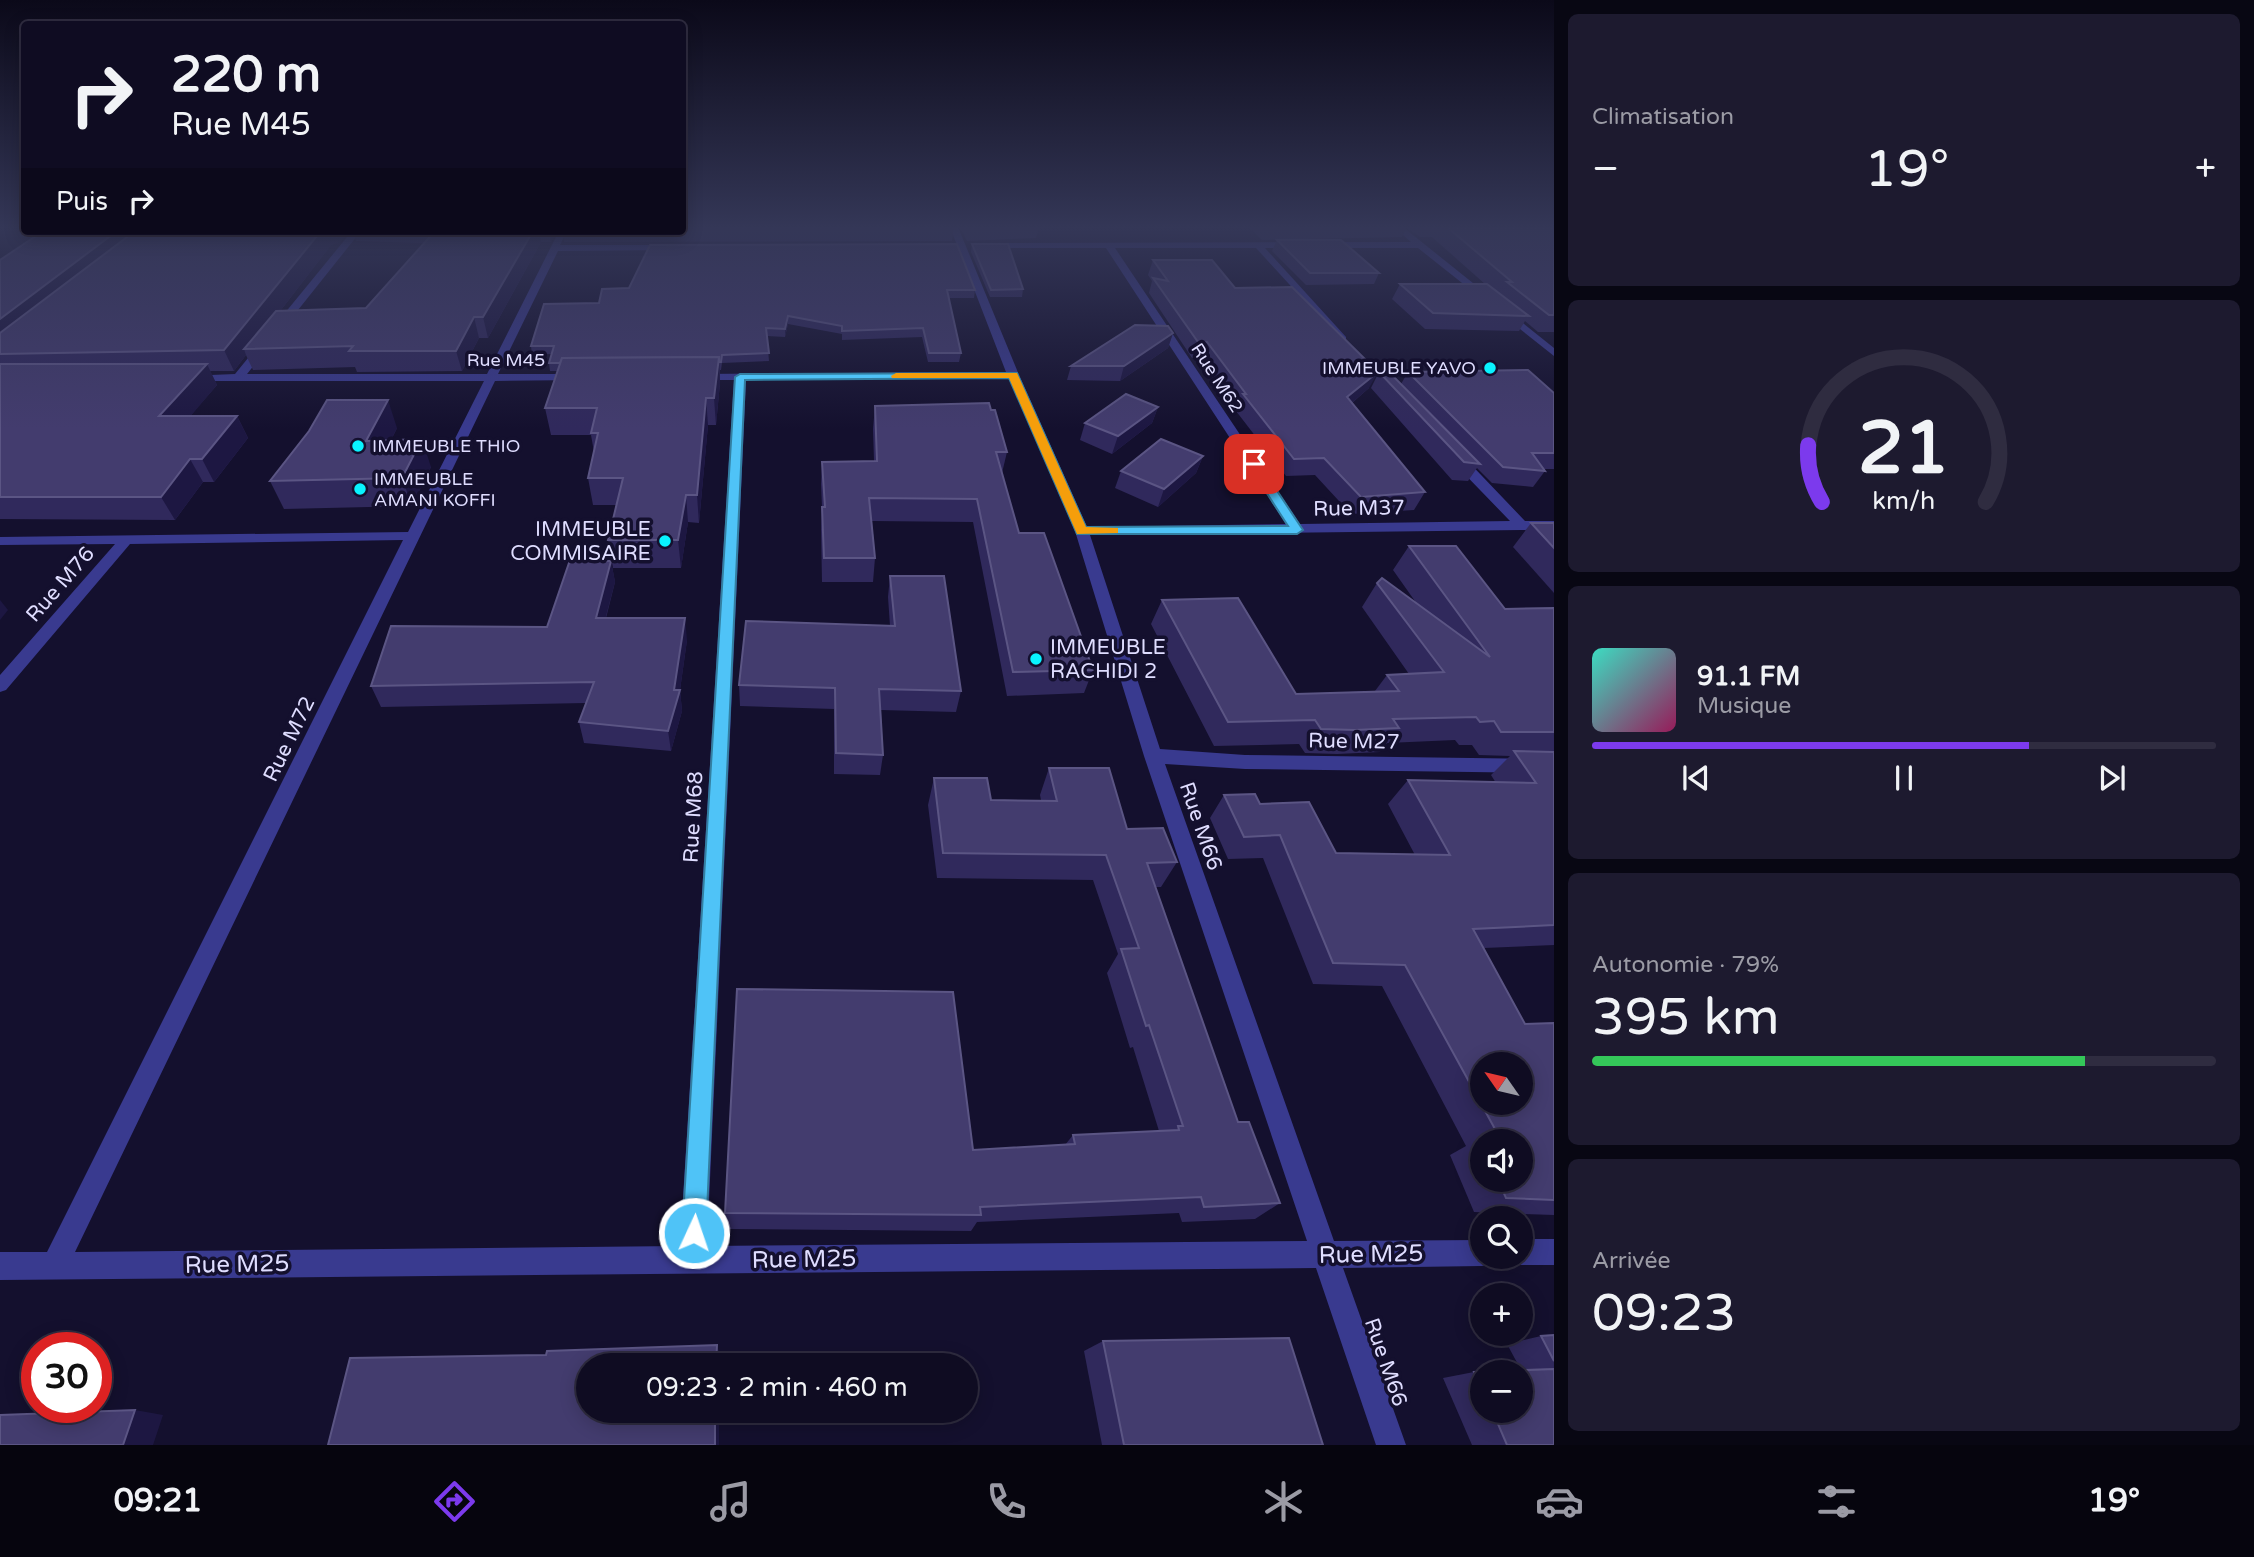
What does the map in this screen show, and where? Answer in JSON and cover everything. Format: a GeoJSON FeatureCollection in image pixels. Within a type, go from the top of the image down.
{"type":"FeatureCollection","features":[{"type":"Feature","properties":{"kind":"street"},"geometry":{"type":"LineString","coordinates":[[239,377],[306,294]]}},
{"type":"Feature","properties":{"kind":"street","name":"Rue M72"},"geometry":{"type":"LineString","coordinates":[[54,1266],[533,294]]}},
{"type":"Feature","properties":{"kind":"street","name":"Rue M66"},"geometry":{"type":"LineString","coordinates":[[979,294],[1082,531],[1153,756],[1391,1445]]}},
{"type":"Feature","properties":{"kind":"street","name":"Rue M62"},"geometry":{"type":"LineString","coordinates":[[1142,294],[1297,530]]}},
{"type":"Feature","properties":{"kind":"street"},"geometry":{"type":"LineString","coordinates":[[1303,294],[1352,349]]}},
{"type":"Feature","properties":{"kind":"street"},"geometry":{"type":"LineString","coordinates":[[1481,294],[1554,354]]}},
{"type":"Feature","properties":{"kind":"street"},"geometry":{"type":"LineString","coordinates":[[685,377],[1013,375]]}},
{"type":"Feature","properties":{"kind":"street","name":"Rue M45"},"geometry":{"type":"LineString","coordinates":[[172,378],[589,377]]}},
{"type":"Feature","properties":{"kind":"street","name":"Rue M68"},"geometry":{"type":"LineString","coordinates":[[692,1260],[740,377]]}},
{"type":"Feature","properties":{"kind":"street"},"geometry":{"type":"LineString","coordinates":[[1446,447],[1522,526]]}},
{"type":"Feature","properties":{"kind":"street","name":"Rue M37"},"geometry":{"type":"LineString","coordinates":[[1082,531],[1554,525]]}},
{"type":"Feature","properties":{"kind":"street"},"geometry":{"type":"LineString","coordinates":[[0,541],[124,542],[414,536]]}},
{"type":"Feature","properties":{"kind":"street","name":"Rue M76"},"geometry":{"type":"LineString","coordinates":[[0,686],[124,542]]}},
{"type":"Feature","properties":{"kind":"street","name":"Rue M27"},"geometry":{"type":"LineString","coordinates":[[1153,756],[1245,762],[1554,766]]}},
{"type":"Feature","properties":{"kind":"street"},"geometry":{"type":"LineString","coordinates":[[1533,1252],[1554,1252]]}},
{"type":"Feature","properties":{"kind":"street","name":"Rue M25"},"geometry":{"type":"LineString","coordinates":[[0,1266],[1470,1253]]}},
{"type":"Feature","properties":{"kind":"building"},"geometry":{"type":"Polygon","coordinates":[[[0,294],[33,294],[0,319],[0,294]]]}},
{"type":"Feature","properties":{"kind":"building"},"geometry":{"type":"Polygon","coordinates":[[[51,294],[269,294],[224,350],[0,354],[0,333],[51,294]]]}},
{"type":"Feature","properties":{"kind":"building"},"geometry":{"type":"Polygon","coordinates":[[[378,294],[496,294],[483,317],[474,317],[456,351],[349,351],[353,346],[244,349],[276,311],[366,308],[378,294]]]}},
{"type":"Feature","properties":{"kind":"building"},"geometry":{"type":"Polygon","coordinates":[[[601,294],[948,294],[961,353],[929,353],[923,328],[842,331],[842,326],[788,316],[785,329],[766,328],[769,353],[722,355],[721,362],[719,357],[562,358],[560,363],[549,363],[554,346],[531,346],[544,304],[599,303],[601,294]]]}},
{"type":"Feature","properties":{"kind":"building"},"geometry":{"type":"Polygon","coordinates":[[[1165,294],[1300,294],[1378,372],[1347,397],[1425,492],[1361,497],[1324,458],[1294,459],[1243,394],[1246,394],[1207,342],[1198,342],[1165,294]]]}},
{"type":"Feature","properties":{"kind":"building"},"geometry":{"type":"Polygon","coordinates":[[[1412,294],[1501,294],[1529,316],[1433,313],[1412,294]]]}},
{"type":"Feature","properties":{"kind":"building"},"geometry":{"type":"Polygon","coordinates":[[[1523,294],[1554,294],[1554,315],[1549,315],[1523,294]]]}},
{"type":"Feature","properties":{"kind":"building"},"geometry":{"type":"Polygon","coordinates":[[[1135,325],[1168,326],[1173,333],[1124,366],[1071,366],[1135,325]]]}},
{"type":"Feature","properties":{"kind":"building"},"geometry":{"type":"Polygon","coordinates":[[[719,357],[714,398],[706,398],[697,495],[686,495],[678,540],[608,540],[623,478],[588,478],[598,433],[591,433],[597,408],[545,408],[562,358],[719,357]]]}},
{"type":"Feature","properties":{"kind":"building"},"geometry":{"type":"Polygon","coordinates":[[[0,364],[207,364],[159,416],[237,416],[202,459],[190,459],[161,497],[0,497],[0,364]]]}},
{"type":"Feature","properties":{"kind":"building"},"geometry":{"type":"Polygon","coordinates":[[[1528,370],[1554,393],[1554,453],[1532,453],[1545,471],[1503,467],[1408,372],[1528,370]]]}},
{"type":"Feature","properties":{"kind":"building"},"geometry":{"type":"Polygon","coordinates":[[[1379,372],[1389,372],[1480,464],[1464,462],[1379,372]]]}},
{"type":"Feature","properties":{"kind":"building"},"geometry":{"type":"Polygon","coordinates":[[[1126,394],[1158,407],[1118,436],[1085,423],[1126,394]]]}},
{"type":"Feature","properties":{"kind":"building"},"geometry":{"type":"Polygon","coordinates":[[[327,400],[388,400],[366,441],[422,439],[402,478],[270,481],[309,431],[327,400]]]}},
{"type":"Feature","properties":{"kind":"building"},"geometry":{"type":"Polygon","coordinates":[[[989,403],[991,410],[995,410],[1007,452],[996,452],[1019,533],[1044,533],[1093,670],[1013,672],[977,499],[869,498],[875,558],[824,558],[822,462],[877,461],[875,406],[989,403]]]}},
{"type":"Feature","properties":{"kind":"building"},"geometry":{"type":"Polygon","coordinates":[[[1161,439],[1203,456],[1164,489],[1121,471],[1161,439]]]}},
{"type":"Feature","properties":{"kind":"building"},"geometry":{"type":"Polygon","coordinates":[[[1531,523],[1554,523],[1554,548],[1531,523]]]}},
{"type":"Feature","properties":{"kind":"building"},"geometry":{"type":"Polygon","coordinates":[[[1409,546],[1456,546],[1505,609],[1554,608],[1554,732],[1501,732],[1494,721],[1480,722],[1476,717],[1393,719],[1399,728],[1355,730],[1321,729],[1315,720],[1228,722],[1162,600],[1238,598],[1296,694],[1399,691],[1387,675],[1444,672],[1377,583],[1382,578],[1490,657],[1409,546]]]}},
{"type":"Feature","properties":{"kind":"building"},"geometry":{"type":"Polygon","coordinates":[[[570,560],[611,561],[596,618],[685,618],[674,690],[680,690],[668,731],[579,722],[594,682],[371,686],[391,626],[547,627],[570,560]]]}},
{"type":"Feature","properties":{"kind":"building"},"geometry":{"type":"Polygon","coordinates":[[[890,576],[944,576],[961,691],[879,689],[883,755],[836,753],[835,688],[739,685],[746,621],[895,626],[890,576]]]}},
{"type":"Feature","properties":{"kind":"building"},"geometry":{"type":"Polygon","coordinates":[[[1514,751],[1554,752],[1554,925],[1473,929],[1525,1024],[1554,1023],[1554,1200],[1506,1198],[1503,1192],[1533,1192],[1533,1129],[1495,1129],[1487,1115],[1533,1115],[1533,1052],[1470,1052],[1470,1083],[1405,965],[1333,963],[1280,835],[1244,837],[1224,795],[1255,794],[1260,804],[1309,802],[1336,853],[1450,855],[1408,780],[1536,783],[1514,751]]]}},
{"type":"Feature","properties":{"kind":"building"},"geometry":{"type":"Polygon","coordinates":[[[1049,768],[1109,768],[1127,829],[1163,828],[1177,862],[1147,863],[1238,1122],[1249,1122],[1280,1203],[1204,1207],[1201,1197],[980,1207],[981,1215],[725,1213],[737,989],[953,992],[973,1150],[1075,1144],[1073,1135],[1179,1130],[1178,1126],[1183,1126],[1121,949],[1139,948],[1106,855],[943,853],[934,778],[987,778],[991,800],[1057,801],[1049,768]]]}},
{"type":"Feature","properties":{"kind":"building"},"geometry":{"type":"Polygon","coordinates":[[[1554,1335],[1554,1361],[1541,1336],[1554,1335]]]}},
{"type":"Feature","properties":{"kind":"building"},"geometry":{"type":"Polygon","coordinates":[[[1289,1338],[1323,1445],[1124,1445],[1103,1341],[1289,1338]]]}},
{"type":"Feature","properties":{"kind":"building"},"geometry":{"type":"Polygon","coordinates":[[[717,1345],[717,1353],[576,1353],[576,1423],[715,1423],[715,1445],[328,1445],[350,1358],[546,1355],[547,1351],[717,1345]]]}},
{"type":"Feature","properties":{"kind":"building"},"geometry":{"type":"Polygon","coordinates":[[[1554,1369],[1554,1445],[1507,1445],[1498,1423],[1533,1423],[1533,1370],[1554,1369]]]}},
{"type":"Feature","properties":{"kind":"building"},"geometry":{"type":"Polygon","coordinates":[[[135,1410],[123,1445],[0,1445],[0,1415],[21,1414],[21,1423],[112,1423],[112,1411],[135,1410]]]}},
{"type":"Feature","properties":{"kind":"slow traffic"},"geometry":{"type":"LineString","coordinates":[[896,376],[1013,375],[1062,491],[1082,531],[1114,531]]}},
{"type":"Feature","properties":{"kind":"place","name":"IMMEUBLE YAVO"},"geometry":{"type":"Point","coordinates":[1490,368]}},
{"type":"Feature","properties":{"kind":"place","name":"IMMEUBLE THIO"},"geometry":{"type":"Point","coordinates":[358,446]}},
{"type":"Feature","properties":{"kind":"place","name":"IMMEUBLE AMANI KOFFI"},"geometry":{"type":"Point","coordinates":[360,489]}},
{"type":"Feature","properties":{"kind":"place","name":"IMMEUBLE COMMISAIRE"},"geometry":{"type":"Point","coordinates":[665,541]}},
{"type":"Feature","properties":{"kind":"place","name":"IMMEUBLE RACHIDI 2"},"geometry":{"type":"Point","coordinates":[1036,659]}},
{"type":"Feature","properties":{"kind":"route"},"geometry":{"type":"LineString","coordinates":[[694,1233],[740,377],[1013,375],[1062,491],[1082,531],[1297,530],[1254,464]]}}]}
